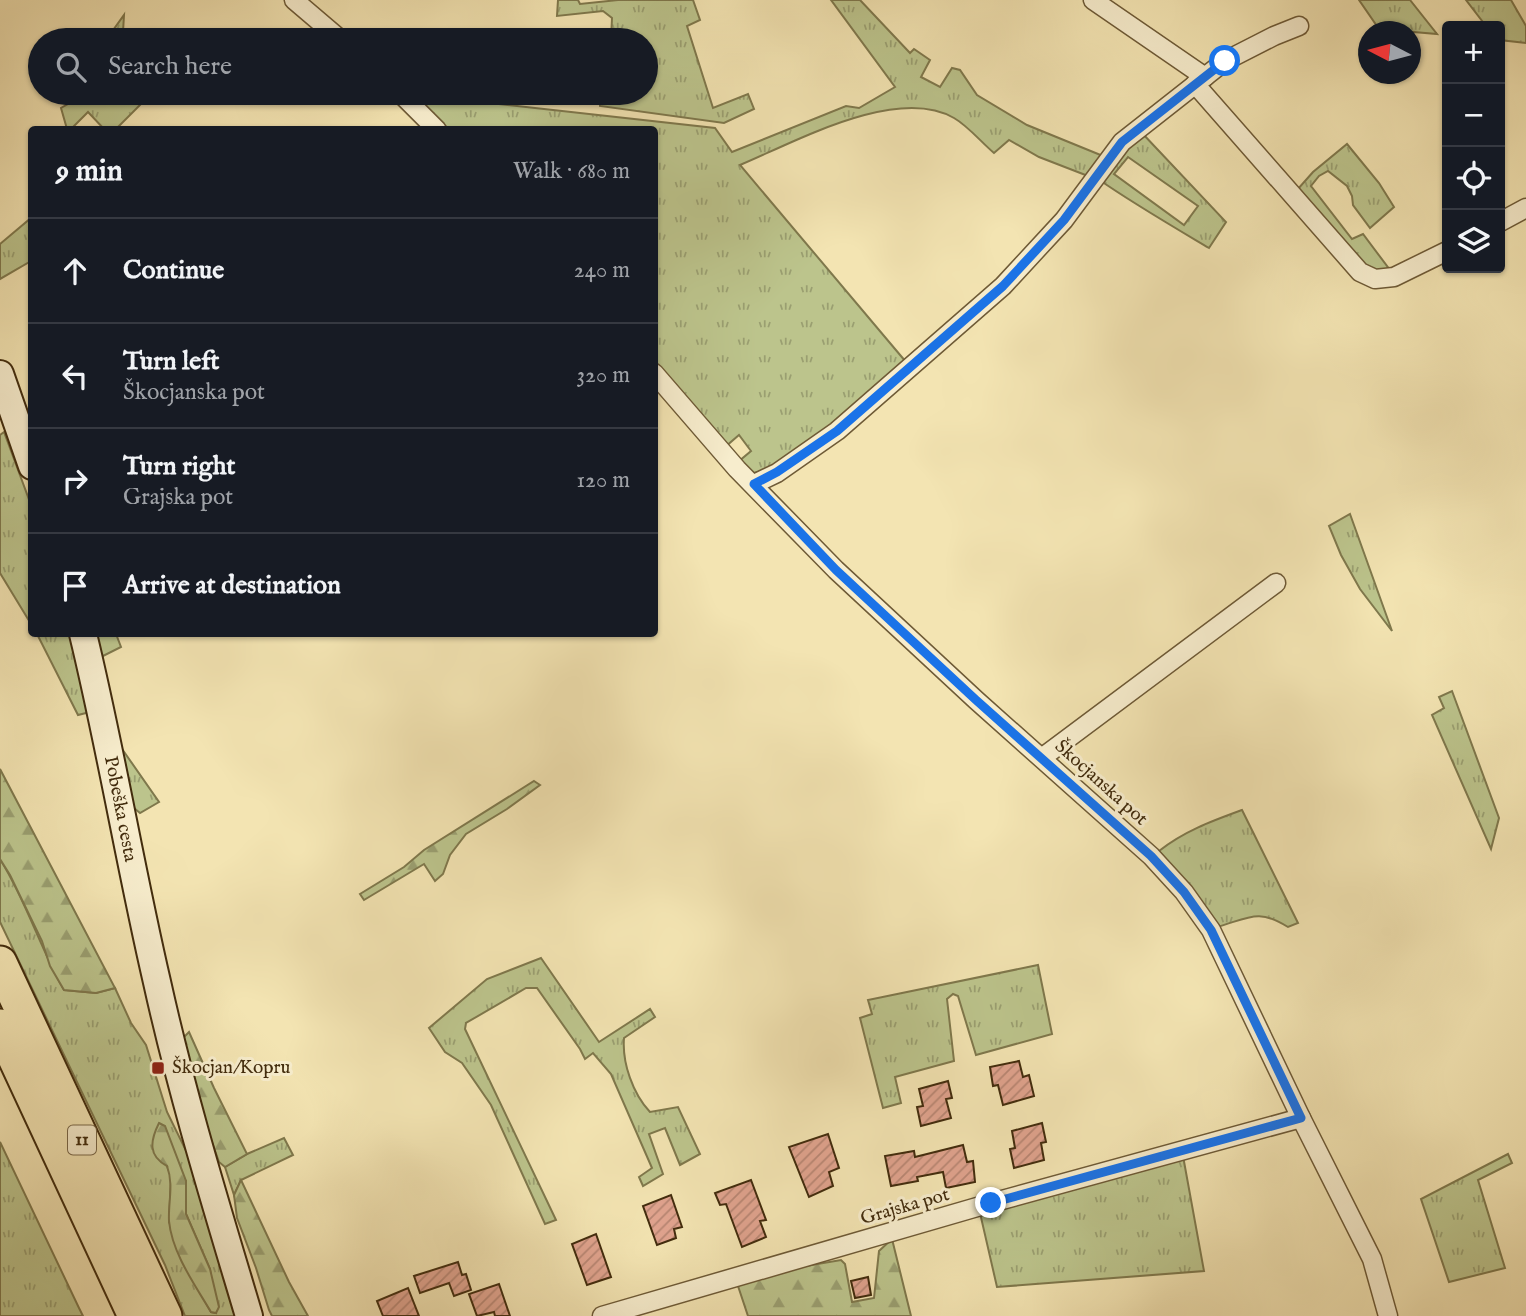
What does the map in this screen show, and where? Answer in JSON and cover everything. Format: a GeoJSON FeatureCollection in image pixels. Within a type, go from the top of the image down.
{"type":"FeatureCollection","features":[{"type":"Feature","properties":{"kind":"highway","name":"11"},"geometry":{"type":"LineString","coordinates":[[0,964],[165,1316]]}},
{"type":"Feature","properties":{"kind":"highway","name":"11"},"geometry":{"type":"LineString","coordinates":[[0,1026],[135,1316]]}},
{"type":"Feature","properties":{"kind":"street"},"geometry":{"type":"LineString","coordinates":[[294,0],[327,28]]}},
{"type":"Feature","properties":{"kind":"street"},"geometry":{"type":"LineString","coordinates":[[1093,0],[1200,80],[1360,272],[1375,279],[1394,277],[1442,253]]}},
{"type":"Feature","properties":{"kind":"street"},"geometry":{"type":"LineString","coordinates":[[754,484],[777,472],[837,431],[1003,286],[1064,220],[1122,142],[1225,61],[1299,26]]}},
{"type":"Feature","properties":{"kind":"street"},"geometry":{"type":"LineString","coordinates":[[412,105],[433,126]]}},
{"type":"Feature","properties":{"kind":"street"},"geometry":{"type":"LineString","coordinates":[[1505,219],[1526,208]]}},
{"type":"Feature","properties":{"kind":"street"},"geometry":{"type":"LineString","coordinates":[[0,374],[28,454]]}},
{"type":"Feature","properties":{"kind":"street","name":"Škocjanska pot"},"geometry":{"type":"LineString","coordinates":[[658,378],[700,428],[836,570],[976,700],[1151,856],[1184,892],[1211,930],[1372,1259],[1388,1316]]}},
{"type":"Feature","properties":{"kind":"street"},"geometry":{"type":"LineString","coordinates":[[1042,757],[1276,583]]}},
{"type":"Feature","properties":{"kind":"street","name":"Pobeška cesta"},"geometry":{"type":"LineString","coordinates":[[84,637],[157,984],[183,1089],[249,1316]]}},
{"type":"Feature","properties":{"kind":"street","name":"Grajska pot"},"geometry":{"type":"LineString","coordinates":[[602,1316],[991,1203],[1301,1118]]}},
{"type":"Feature","properties":{"kind":"green space"},"geometry":{"type":"Polygon","coordinates":[[[558,0],[578,0],[580,4],[618,0],[693,0],[700,20],[687,26],[713,108],[748,94],[754,109],[724,123],[600,106],[658,105],[658,28],[612,28],[612,18],[603,11],[557,16],[558,0]]]}},
{"type":"Feature","properties":{"kind":"green space"},"geometry":{"type":"Polygon","coordinates":[[[831,0],[860,0],[910,53],[914,49],[930,60],[921,77],[940,87],[952,68],[960,70],[977,95],[1027,125],[1103,156],[1088,176],[1039,157],[1009,140],[994,153],[954,118],[931,110],[904,108],[846,120],[740,165],[906,362],[813,442],[792,456],[754,473],[738,462],[751,451],[739,435],[725,447],[658,369],[658,126],[444,126],[424,105],[508,105],[715,128],[732,152],[846,106],[859,108],[895,87],[831,0]]]}},
{"type":"Feature","properties":{"kind":"green space"},"geometry":{"type":"Polygon","coordinates":[[[1359,0],[1410,0],[1437,34],[1421,33],[1421,21],[1373,21],[1359,0]]]}},
{"type":"Feature","properties":{"kind":"green space"},"geometry":{"type":"Polygon","coordinates":[[[1466,0],[1511,0],[1526,26],[1526,43],[1505,41],[1505,21],[1482,21],[1466,0]]]}},
{"type":"Feature","properties":{"kind":"green space"},"geometry":{"type":"Polygon","coordinates":[[[124,15],[123,28],[115,28],[124,15]]]}},
{"type":"Feature","properties":{"kind":"green space"},"geometry":{"type":"Polygon","coordinates":[[[66,105],[140,105],[119,126],[101,126],[88,112],[74,126],[66,126],[61,108],[66,105]]]}},
{"type":"Feature","properties":{"kind":"green space"},"geometry":{"type":"Polygon","coordinates":[[[1142,133],[1226,222],[1209,248],[1098,179],[1142,133]],[[1128,157],[1114,174],[1184,225],[1198,206],[1128,157]]]}},
{"type":"Feature","properties":{"kind":"green space"},"geometry":{"type":"Polygon","coordinates":[[[1347,144],[1379,183],[1394,207],[1370,228],[1353,205],[1347,186],[1328,171],[1319,176],[1311,186],[1352,239],[1363,234],[1393,274],[1363,270],[1297,190],[1313,172],[1347,144]]]}},
{"type":"Feature","properties":{"kind":"green space"},"geometry":{"type":"Polygon","coordinates":[[[28,221],[28,263],[0,279],[0,244],[28,221]]]}},
{"type":"Feature","properties":{"kind":"green space"},"geometry":{"type":"Polygon","coordinates":[[[4,432],[28,497],[28,619],[0,573],[0,435],[4,432]]]}},
{"type":"Feature","properties":{"kind":"green space"},"geometry":{"type":"Polygon","coordinates":[[[1350,514],[1392,631],[1360,589],[1329,526],[1350,514]]]}},
{"type":"Feature","properties":{"kind":"green space"},"geometry":{"type":"Polygon","coordinates":[[[39,637],[71,637],[90,712],[78,715],[39,637]]]}},
{"type":"Feature","properties":{"kind":"green space"},"geometry":{"type":"Polygon","coordinates":[[[96,637],[117,637],[121,647],[101,657],[96,637]]]}},
{"type":"Feature","properties":{"kind":"green space"},"geometry":{"type":"Polygon","coordinates":[[[1452,691],[1499,818],[1491,849],[1432,715],[1444,708],[1439,697],[1452,691]]]}},
{"type":"Feature","properties":{"kind":"green space"},"geometry":{"type":"Polygon","coordinates":[[[120,746],[159,802],[140,813],[134,808],[120,746]]]}},
{"type":"Feature","properties":{"kind":"green space"},"geometry":{"type":"Polygon","coordinates":[[[0,769],[115,988],[96,993],[64,990],[50,966],[42,941],[0,859],[0,769]]]}},
{"type":"Feature","properties":{"kind":"green space"},"geometry":{"type":"Polygon","coordinates":[[[534,781],[540,785],[466,834],[450,855],[443,874],[435,881],[424,864],[364,900],[360,894],[534,781]]]}},
{"type":"Feature","properties":{"kind":"green space"},"geometry":{"type":"Polygon","coordinates":[[[1242,810],[1298,923],[1288,927],[1269,918],[1253,916],[1217,927],[1159,851],[1188,832],[1242,810]]]}},
{"type":"Feature","properties":{"kind":"green space"},"geometry":{"type":"Polygon","coordinates":[[[0,859],[18,891],[64,990],[96,993],[115,988],[131,1023],[146,1045],[167,1112],[196,1171],[238,1316],[185,1316],[165,1265],[0,922],[0,859]],[[167,1166],[171,1177],[169,1222],[197,1287],[211,1312],[216,1313],[210,1269],[186,1214],[186,1181],[167,1166]]]}},
{"type":"Feature","properties":{"kind":"green space"},"geometry":{"type":"Polygon","coordinates":[[[541,958],[599,1042],[650,1009],[655,1017],[624,1038],[630,1078],[638,1096],[650,1112],[678,1107],[700,1154],[680,1165],[665,1128],[649,1134],[663,1174],[643,1186],[639,1177],[652,1168],[611,1074],[593,1053],[585,1059],[537,988],[526,988],[466,1023],[465,1029],[556,1220],[545,1224],[491,1105],[462,1063],[445,1052],[429,1028],[487,979],[541,958]]]}},
{"type":"Feature","properties":{"kind":"green space"},"geometry":{"type":"Polygon","coordinates":[[[1038,965],[1052,1034],[976,1055],[958,996],[953,994],[947,999],[954,1061],[895,1077],[901,1103],[883,1108],[860,1018],[872,1014],[868,1000],[1038,965]]]}},
{"type":"Feature","properties":{"kind":"green space"},"geometry":{"type":"Polygon","coordinates":[[[189,1032],[247,1154],[225,1167],[219,1162],[188,1074],[180,1041],[189,1032]]]}},
{"type":"Feature","properties":{"kind":"green space"},"geometry":{"type":"Polygon","coordinates":[[[159,1123],[165,1126],[186,1181],[186,1214],[210,1269],[219,1307],[216,1313],[211,1312],[185,1268],[171,1233],[169,1173],[167,1166],[156,1158],[152,1148],[159,1123]]]}},
{"type":"Feature","properties":{"kind":"green space"},"geometry":{"type":"Polygon","coordinates":[[[284,1138],[293,1155],[241,1180],[234,1195],[225,1167],[284,1138]]]}},
{"type":"Feature","properties":{"kind":"green space"},"geometry":{"type":"Polygon","coordinates":[[[0,1142],[79,1308],[83,1316],[0,1316],[0,1142]]]}},
{"type":"Feature","properties":{"kind":"green space"},"geometry":{"type":"Polygon","coordinates":[[[1508,1154],[1512,1163],[1478,1180],[1505,1268],[1449,1282],[1421,1199],[1508,1154]]]}},
{"type":"Feature","properties":{"kind":"green space"},"geometry":{"type":"Polygon","coordinates":[[[1183,1156],[1204,1271],[997,1287],[980,1213],[1183,1156]]]}},
{"type":"Feature","properties":{"kind":"green space"},"geometry":{"type":"Polygon","coordinates":[[[241,1180],[308,1316],[272,1316],[269,1310],[237,1218],[234,1195],[241,1180]]]}},
{"type":"Feature","properties":{"kind":"green space"},"geometry":{"type":"Polygon","coordinates":[[[892,1239],[911,1316],[748,1316],[737,1283],[788,1269],[841,1260],[845,1264],[852,1302],[874,1298],[879,1251],[892,1239]]]}},
{"type":"Feature","properties":{"kind":"building"},"geometry":{"type":"Polygon","coordinates":[[[1019,1061],[1023,1077],[1029,1075],[1034,1096],[1003,1105],[998,1085],[993,1086],[990,1067],[1019,1061]]]}},
{"type":"Feature","properties":{"kind":"building"},"geometry":{"type":"Polygon","coordinates":[[[948,1081],[952,1098],[946,1099],[951,1118],[921,1126],[917,1107],[923,1106],[919,1089],[948,1081]]]}},
{"type":"Feature","properties":{"kind":"building"},"geometry":{"type":"Polygon","coordinates":[[[1042,1123],[1046,1142],[1041,1143],[1044,1160],[1014,1168],[1010,1149],[1015,1148],[1012,1131],[1042,1123]]]}},
{"type":"Feature","properties":{"kind":"building"},"geometry":{"type":"Polygon","coordinates":[[[828,1134],[839,1168],[829,1172],[833,1186],[809,1197],[789,1147],[828,1134]]]}},
{"type":"Feature","properties":{"kind":"building"},"geometry":{"type":"Polygon","coordinates":[[[963,1145],[967,1162],[973,1161],[975,1182],[946,1188],[943,1172],[917,1177],[918,1181],[891,1186],[885,1156],[914,1151],[915,1157],[963,1145]]]}},
{"type":"Feature","properties":{"kind":"building"},"geometry":{"type":"Polygon","coordinates":[[[751,1180],[766,1220],[760,1221],[766,1237],[742,1247],[726,1204],[720,1205],[715,1193],[751,1180]]]}},
{"type":"Feature","properties":{"kind":"building"},"geometry":{"type":"Polygon","coordinates":[[[671,1195],[682,1227],[674,1229],[676,1238],[657,1245],[643,1206],[671,1195]]]}},
{"type":"Feature","properties":{"kind":"building"},"geometry":{"type":"Polygon","coordinates":[[[596,1234],[611,1277],[587,1285],[572,1244],[596,1234]]]}},
{"type":"Feature","properties":{"kind":"building"},"geometry":{"type":"Polygon","coordinates":[[[458,1262],[462,1275],[466,1274],[471,1290],[454,1296],[449,1283],[420,1293],[414,1276],[458,1262]]]}},
{"type":"Feature","properties":{"kind":"building"},"geometry":{"type":"Polygon","coordinates":[[[868,1277],[871,1295],[855,1298],[851,1281],[868,1277]]]}},
{"type":"Feature","properties":{"kind":"building"},"geometry":{"type":"Polygon","coordinates":[[[499,1284],[510,1316],[495,1316],[494,1312],[477,1316],[469,1294],[499,1284]]]}},
{"type":"Feature","properties":{"kind":"building"},"geometry":{"type":"Polygon","coordinates":[[[408,1288],[419,1316],[383,1316],[377,1301],[408,1288]]]}},
{"type":"Feature","properties":{"kind":"place","name":"Škocjan/Kopru"},"geometry":{"type":"Point","coordinates":[158,1068]}},
{"type":"Feature","properties":{"kind":"route"},"geometry":{"type":"LineString","coordinates":[[991,1203],[1301,1118],[1211,930],[1184,892],[1151,856],[976,700],[836,570],[754,484],[777,472],[837,431],[1003,286],[1064,220],[1122,142],[1225,61]]}}]}
